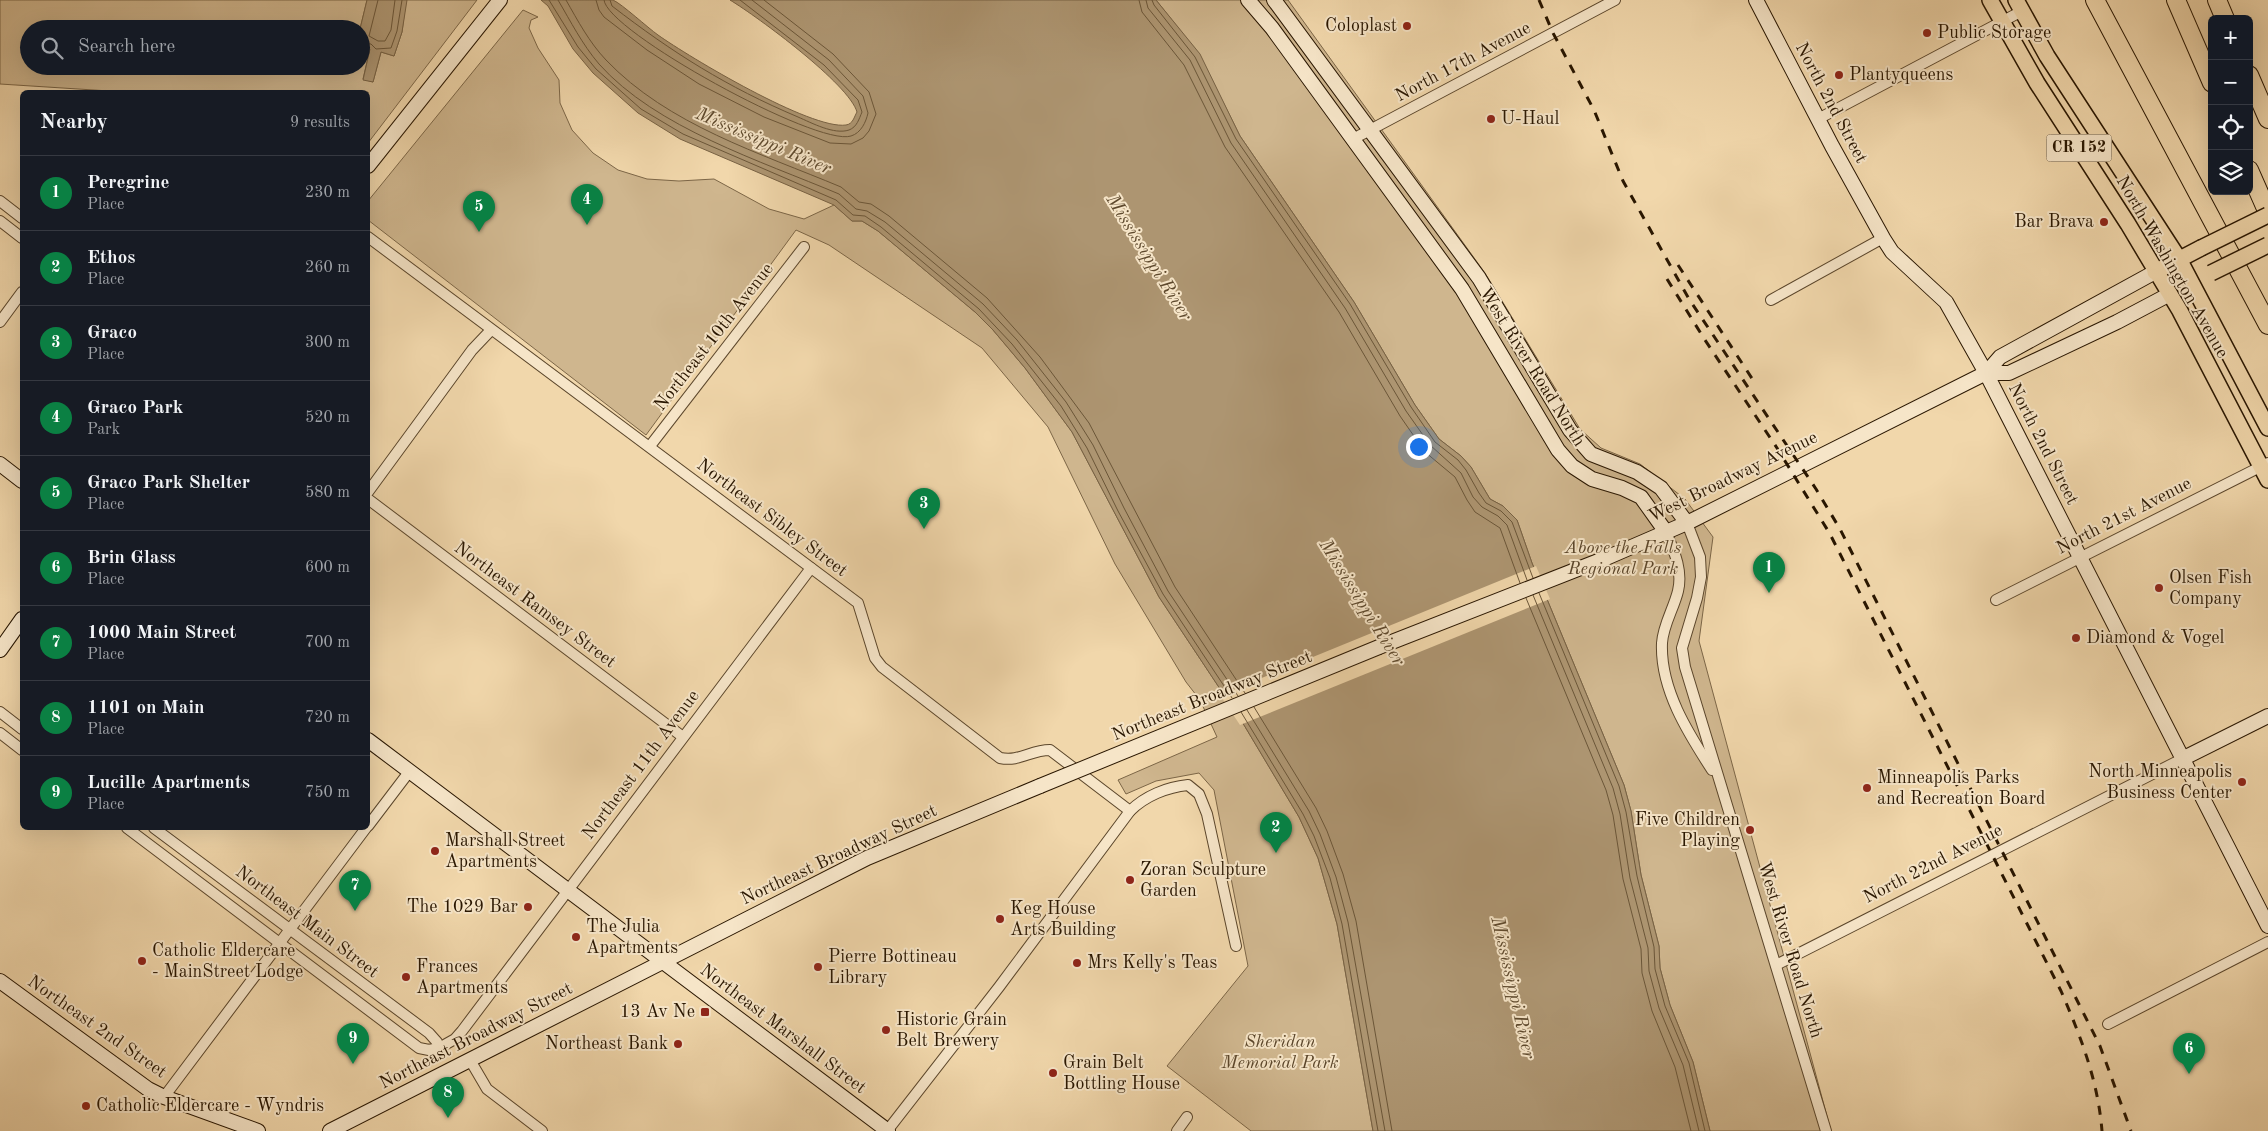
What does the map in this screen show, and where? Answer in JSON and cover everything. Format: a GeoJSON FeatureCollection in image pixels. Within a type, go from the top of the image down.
{"type":"FeatureCollection","features":[{"type":"Feature","properties":{"kind":"highway"},"geometry":{"type":"LineString","coordinates":[[2095,0],[2268,325]]}},
{"type":"Feature","properties":{"kind":"highway"},"geometry":{"type":"LineString","coordinates":[[2176,0],[2208,74]]}},
{"type":"Feature","properties":{"kind":"highway"},"geometry":{"type":"LineString","coordinates":[[2217,0],[2223,15]]}},
{"type":"Feature","properties":{"kind":"highway"},"geometry":{"type":"LineString","coordinates":[[2253,84],[2268,119]]}},
{"type":"Feature","properties":{"kind":"highway"},"geometry":{"type":"LineString","coordinates":[[2253,179],[2268,214]]}},
{"type":"Feature","properties":{"kind":"main road","name":"North Washington Avenue"},"geometry":{"type":"LineString","coordinates":[[1990,0],[2037,83],[2128,224],[2166,266],[2181,288],[2265,464],[2268,480]]}},
{"type":"Feature","properties":{"kind":"main road","name":"North Washington Avenue"},"geometry":{"type":"LineString","coordinates":[[2019,5],[2166,266],[2268,428]]}},
{"type":"Feature","properties":{"kind":"main road","name":"West Broadway Avenue"},"geometry":{"type":"LineString","coordinates":[[2166,266],[2268,214]]}},
{"type":"Feature","properties":{"kind":"main road","name":"West Broadway Avenue"},"geometry":{"type":"LineString","coordinates":[[2181,288],[2268,245]]}},
{"type":"Feature","properties":{"kind":"street"},"geometry":{"type":"LineString","coordinates":[[370,163],[500,0]]}},
{"type":"Feature","properties":{"kind":"street","name":"West River Road North"},"geometry":{"type":"LineString","coordinates":[[1248,0],[1272,28],[1462,289],[1558,450],[1572,466],[1592,479],[1622,488],[1641,497],[1666,532],[1680,569],[1679,591],[1671,610],[1662,642],[1665,671],[1685,726],[1720,781]]}},
{"type":"Feature","properties":{"kind":"street","name":"West River Road North"},"geometry":{"type":"LineString","coordinates":[[1274,0],[1479,278],[1570,430],[1591,454],[1637,472],[1661,488],[1687,523],[1700,557],[1701,577],[1697,598],[1682,648],[1685,667],[1826,1131]]}},
{"type":"Feature","properties":{"kind":"street","name":"North 17th Avenue"},"geometry":{"type":"LineString","coordinates":[[1353,138],[1615,0]]}},
{"type":"Feature","properties":{"kind":"street","name":"North 2nd Street"},"geometry":{"type":"LineString","coordinates":[[1756,0],[1883,238],[1892,252],[1946,302],[1986,373],[2268,926]]}},
{"type":"Feature","properties":{"kind":"street"},"geometry":{"type":"LineString","coordinates":[[1818,119],[2002,22],[2019,5]]}},
{"type":"Feature","properties":{"kind":"street"},"geometry":{"type":"LineString","coordinates":[[0,201],[20,216]]}},
{"type":"Feature","properties":{"kind":"street"},"geometry":{"type":"LineString","coordinates":[[0,221],[20,236]]}},
{"type":"Feature","properties":{"kind":"street"},"geometry":{"type":"LineString","coordinates":[[1771,300],[1883,238]]}},
{"type":"Feature","properties":{"kind":"street","name":"Northeast Sibley Street"},"geometry":{"type":"LineString","coordinates":[[370,239],[858,603],[875,658],[882,667],[1000,758],[1008,760],[1038,750],[1050,750],[1130,811]]}},
{"type":"Feature","properties":{"kind":"street","name":"Northeast 10th Avenue"},"geometry":{"type":"LineString","coordinates":[[650,446],[804,247]]}},
{"type":"Feature","properties":{"kind":"street","name":"West Broadway Avenue"},"geometry":{"type":"LineString","coordinates":[[1380,648],[1606,558],[1687,523],[1986,373],[2000,357],[2166,266]]}},
{"type":"Feature","properties":{"kind":"street","name":"West Broadway Avenue"},"geometry":{"type":"LineString","coordinates":[[1986,373],[2008,373],[2117,322],[2181,288]]}},
{"type":"Feature","properties":{"kind":"street"},"geometry":{"type":"LineString","coordinates":[[0,322],[20,295]]}},
{"type":"Feature","properties":{"kind":"street"},"geometry":{"type":"LineString","coordinates":[[370,489],[472,350],[491,330]]}},
{"type":"Feature","properties":{"kind":"street"},"geometry":{"type":"LineString","coordinates":[[0,464],[20,479]]}},
{"type":"Feature","properties":{"kind":"street","name":"North 21st Avenue"},"geometry":{"type":"LineString","coordinates":[[1996,600],[2265,464]]}},
{"type":"Feature","properties":{"kind":"street","name":"Northeast Ramsey Street"},"geometry":{"type":"LineString","coordinates":[[370,501],[683,737]]}},
{"type":"Feature","properties":{"kind":"street","name":"Northeast 11th Avenue"},"geometry":{"type":"LineString","coordinates":[[439,1048],[455,1039],[462,1031],[811,568]]}},
{"type":"Feature","properties":{"kind":"street"},"geometry":{"type":"LineString","coordinates":[[0,650],[20,622]]}},
{"type":"Feature","properties":{"kind":"street","name":"Northeast Broadway Street"},"geometry":{"type":"LineString","coordinates":[[330,1131],[344,1127],[470,1060],[868,858],[1380,648]]}},
{"type":"Feature","properties":{"kind":"street"},"geometry":{"type":"LineString","coordinates":[[0,712],[20,727]]}},
{"type":"Feature","properties":{"kind":"street","name":"North 22nd Avenue"},"geometry":{"type":"LineString","coordinates":[[1776,965],[2268,716]]}},
{"type":"Feature","properties":{"kind":"street"},"geometry":{"type":"LineString","coordinates":[[0,733],[20,748]]}},
{"type":"Feature","properties":{"kind":"street","name":"Northeast Marshall Street"},"geometry":{"type":"LineString","coordinates":[[370,742],[887,1131]]}},
{"type":"Feature","properties":{"kind":"street"},"geometry":{"type":"LineString","coordinates":[[370,823],[409,772]]}},
{"type":"Feature","properties":{"kind":"street"},"geometry":{"type":"LineString","coordinates":[[887,1131],[999,987],[1130,811],[1140,801],[1180,786],[1188,785],[1199,794],[1207,814],[1236,946]]}},
{"type":"Feature","properties":{"kind":"street","name":"Northeast Main Street"},"geometry":{"type":"LineString","coordinates":[[130,830],[419,1048],[429,1050],[439,1048],[437,1042],[429,1033],[157,830]]}},
{"type":"Feature","properties":{"kind":"street"},"geometry":{"type":"LineString","coordinates":[[164,1097],[365,830]]}},
{"type":"Feature","properties":{"kind":"street"},"geometry":{"type":"LineString","coordinates":[[2108,1024],[2268,942]]}},
{"type":"Feature","properties":{"kind":"street","name":"Northeast 2nd Street"},"geometry":{"type":"LineString","coordinates":[[0,981],[131,1078],[164,1097],[258,1131]]}},
{"type":"Feature","properties":{"kind":"street"},"geometry":{"type":"LineString","coordinates":[[470,1060],[487,1089],[542,1131]]}},
{"type":"Feature","properties":{"kind":"street"},"geometry":{"type":"LineString","coordinates":[[1177,1131],[1187,1117]]}},
{"type":"Feature","properties":{"kind":"green space"},"geometry":{"type":"Polygon","coordinates":[[[0,0],[367,0],[362,20],[20,20],[20,75],[364,75],[363,79],[373,82],[381,52],[394,56],[402,32],[406,0],[477,0],[370,140],[370,90],[94,90],[0,84],[0,0]]]}},
{"type":"Feature","properties":{"kind":"green space","name":"Above the Falls Regional Park"},"geometry":{"type":"Polygon","coordinates":[[[1156,0],[1288,0],[1485,273],[1580,429],[1601,448],[1640,464],[1685,499],[1713,537],[1699,641],[1831,1131],[1710,1131],[1693,1062],[1670,1005],[1660,968],[1659,946],[1641,875],[1631,811],[1624,785],[1532,563],[1517,520],[1503,506],[1490,499],[1471,467],[1461,456],[1439,439],[1415,405],[1354,302],[1240,136],[1199,54],[1156,0]]]}},
{"type":"Feature","properties":{"kind":"green space","name":"Sheridan Memorial Park"},"geometry":{"type":"Polygon","coordinates":[[[523,10],[538,17],[531,20],[529,28],[538,48],[559,80],[560,103],[572,130],[593,153],[618,170],[647,179],[679,181],[714,179],[769,209],[804,219],[834,205],[852,221],[862,221],[878,231],[975,312],[1025,368],[1072,432],[1159,597],[1244,725],[1299,817],[1318,858],[1337,924],[1373,1131],[1251,1131],[1167,1066],[1248,966],[1214,790],[1199,773],[1156,781],[1126,794],[1118,780],[1217,737],[1200,700],[1186,682],[1115,564],[1048,427],[982,348],[829,245],[796,230],[646,435],[370,222],[370,199],[523,10]]]}},
{"type":"Feature","properties":{"kind":"water"},"geometry":{"type":"Polygon","coordinates":[[[367,0],[407,0],[402,32],[394,56],[381,52],[373,82],[363,80],[364,75],[370,75],[370,20],[362,20],[367,0]]]}},
{"type":"Feature","properties":{"kind":"water","name":"Mississippi River"},"geometry":{"type":"Polygon","coordinates":[[[541,0],[613,0],[658,35],[750,90],[806,116],[829,123],[846,125],[852,122],[857,112],[838,85],[801,52],[730,0],[1156,0],[1200,54],[1240,136],[1354,302],[1415,405],[1439,439],[1461,456],[1471,467],[1490,499],[1503,506],[1517,520],[1532,563],[1624,785],[1631,811],[1641,875],[1659,946],[1660,968],[1670,1005],[1693,1062],[1710,1131],[1373,1131],[1337,924],[1318,858],[1299,817],[1244,725],[1159,597],[1072,432],[1025,368],[975,312],[878,231],[862,221],[852,221],[834,205],[680,139],[638,113],[593,73],[573,49],[548,6],[541,0]]]}},
{"type":"Feature","properties":{"kind":"pier"},"geometry":{"type":"Polygon","coordinates":[[[1536,566],[1550,599],[1240,725],[1220,695],[1536,566]]]}},
{"type":"Feature","properties":{"kind":"railway"},"geometry":{"type":"LineString","coordinates":[[1539,0],[1553,33],[1594,110],[1623,181],[1689,299],[1816,489],[1840,529],[2100,1046],[2131,1131]]}},
{"type":"Feature","properties":{"kind":"railway"},"geometry":{"type":"LineString","coordinates":[[1678,265],[1755,383]]}},
{"type":"Feature","properties":{"kind":"railway"},"geometry":{"type":"LineString","coordinates":[[1667,279],[1777,448],[1830,534],[2061,991],[2093,1077],[2102,1131]]}},
{"type":"Feature","properties":{"kind":"place","name":"Coloplast"},"geometry":{"type":"Point","coordinates":[1407,26]}},
{"type":"Feature","properties":{"kind":"place","name":"Public Storage"},"geometry":{"type":"Point","coordinates":[1927,33]}},
{"type":"Feature","properties":{"kind":"place","name":"Plantyqueens"},"geometry":{"type":"Point","coordinates":[1839,75]}},
{"type":"Feature","properties":{"kind":"place","name":"U-Haul"},"geometry":{"type":"Point","coordinates":[1491,119]}},
{"type":"Feature","properties":{"kind":"place","name":"Bar Brava"},"geometry":{"type":"Point","coordinates":[2104,222]}},
{"type":"Feature","properties":{"kind":"place","name":"Graco Park"},"geometry":{"type":"Point","coordinates":[587,225]}},
{"type":"Feature","properties":{"kind":"place","name":"Graco Park Shelter"},"geometry":{"type":"Point","coordinates":[479,232]}},
{"type":"Feature","properties":{"kind":"place","name":"Graco"},"geometry":{"type":"Point","coordinates":[924,529]}},
{"type":"Feature","properties":{"kind":"place","name":"Olsen Fish Company"},"geometry":{"type":"Point","coordinates":[2159,588]}},
{"type":"Feature","properties":{"kind":"place","name":"Peregrine"},"geometry":{"type":"Point","coordinates":[1769,593]}},
{"type":"Feature","properties":{"kind":"place","name":"Diamond & Vogel"},"geometry":{"type":"Point","coordinates":[2076,638]}},
{"type":"Feature","properties":{"kind":"place","name":"North Minneapolis Business Center"},"geometry":{"type":"Point","coordinates":[2242,782]}},
{"type":"Feature","properties":{"kind":"place","name":"Minneapolis Parks and Recreation Board"},"geometry":{"type":"Point","coordinates":[1867,788]}},
{"type":"Feature","properties":{"kind":"place","name":"Five Children Playing"},"geometry":{"type":"Point","coordinates":[1750,830]}},
{"type":"Feature","properties":{"kind":"place","name":"Marshall Street Apartments"},"geometry":{"type":"Point","coordinates":[435,851]}},
{"type":"Feature","properties":{"kind":"place","name":"Ethos"},"geometry":{"type":"Point","coordinates":[1276,853]}},
{"type":"Feature","properties":{"kind":"place","name":"Zoran Sculpture Garden"},"geometry":{"type":"Point","coordinates":[1130,880]}},
{"type":"Feature","properties":{"kind":"place","name":"The 1029 Bar"},"geometry":{"type":"Point","coordinates":[528,907]}},
{"type":"Feature","properties":{"kind":"place","name":"1000 Main Street"},"geometry":{"type":"Point","coordinates":[355,911]}},
{"type":"Feature","properties":{"kind":"place","name":"Keg House Arts Building"},"geometry":{"type":"Point","coordinates":[1000,919]}},
{"type":"Feature","properties":{"kind":"place","name":"The Julia Apartments"},"geometry":{"type":"Point","coordinates":[576,937]}},
{"type":"Feature","properties":{"kind":"place","name":"Catholic Eldercare - MainStreet Lodge"},"geometry":{"type":"Point","coordinates":[142,961]}},
{"type":"Feature","properties":{"kind":"place","name":"Mrs Kelly's Teas"},"geometry":{"type":"Point","coordinates":[1077,963]}},
{"type":"Feature","properties":{"kind":"place","name":"Pierre Bottineau Library"},"geometry":{"type":"Point","coordinates":[818,967]}},
{"type":"Feature","properties":{"kind":"place","name":"Frances Apartments"},"geometry":{"type":"Point","coordinates":[406,977]}},
{"type":"Feature","properties":{"kind":"place","name":"13 Av Ne"},"geometry":{"type":"Point","coordinates":[705,1012]}},
{"type":"Feature","properties":{"kind":"place","name":"Historic Grain Belt Brewery"},"geometry":{"type":"Point","coordinates":[886,1030]}},
{"type":"Feature","properties":{"kind":"place","name":"Northeast Bank"},"geometry":{"type":"Point","coordinates":[678,1044]}},
{"type":"Feature","properties":{"kind":"place","name":"Lucille Apartments"},"geometry":{"type":"Point","coordinates":[353,1064]}},
{"type":"Feature","properties":{"kind":"place","name":"Grain Belt Bottling House"},"geometry":{"type":"Point","coordinates":[1053,1073]}},
{"type":"Feature","properties":{"kind":"place","name":"Brin Glass"},"geometry":{"type":"Point","coordinates":[2189,1074]}},
{"type":"Feature","properties":{"kind":"place","name":"Catholic Eldercare - Wyndris"},"geometry":{"type":"Point","coordinates":[86,1106]}},
{"type":"Feature","properties":{"kind":"place","name":"1101 on Main"},"geometry":{"type":"Point","coordinates":[448,1118]}}]}
